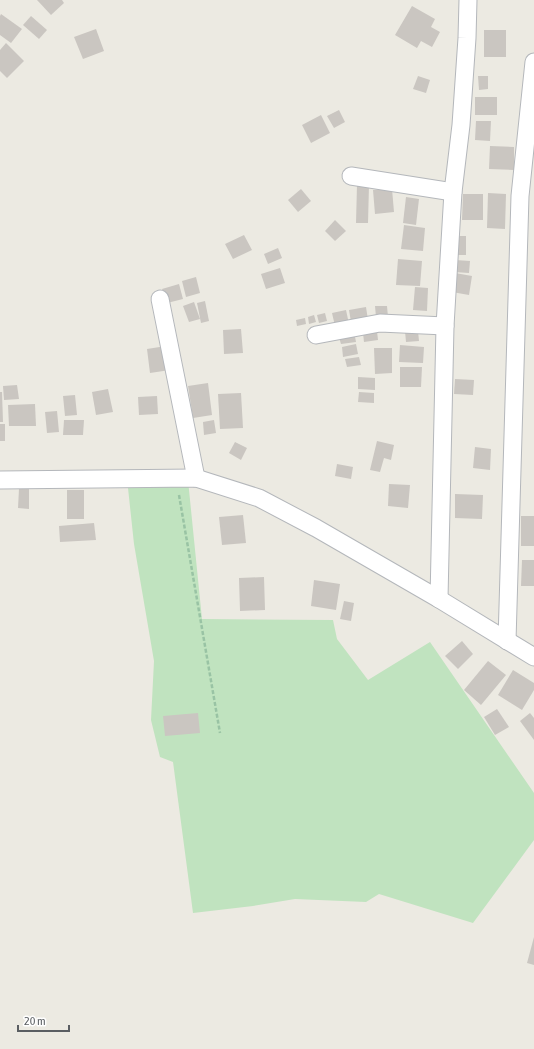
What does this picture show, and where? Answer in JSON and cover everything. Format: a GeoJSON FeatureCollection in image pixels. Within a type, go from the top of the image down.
{"type":"FeatureCollection","features":[{"type":"Feature","properties":{"kind":"street"},"geometry":{"type":"LineString","coordinates":[[439,599],[445,326],[453,192],[461,125],[468,0]]}},
{"type":"Feature","properties":{"kind":"street"},"geometry":{"type":"LineString","coordinates":[[507,641],[534,62]]}},
{"type":"Feature","properties":{"kind":"street"},"geometry":{"type":"LineString","coordinates":[[351,176],[453,192]]}},
{"type":"Feature","properties":{"kind":"street"},"geometry":{"type":"LineString","coordinates":[[160,299],[196,478]]}},
{"type":"Feature","properties":{"kind":"street"},"geometry":{"type":"LineString","coordinates":[[316,335],[380,323],[445,326]]}},
{"type":"Feature","properties":{"kind":"street"},"geometry":{"type":"LineString","coordinates":[[0,480],[196,478],[258,498],[316,528],[439,599],[534,657]]}},
{"type":"Feature","properties":{"kind":"path"},"geometry":{"type":"LineString","coordinates":[[176,478],[220,733]]}},
{"type":"Feature","properties":{"kind":"green space"},"geometry":{"type":"Polygon","coordinates":[[[188,480],[202,619],[333,620],[337,639],[368,680],[430,642],[534,793],[534,840],[473,923],[379,894],[366,902],[295,899],[253,906],[193,913],[173,762],[160,757],[151,720],[154,661],[134,544],[128,488],[188,480]]]}},
{"type":"Feature","properties":{"kind":"building"},"geometry":{"type":"Polygon","coordinates":[[[37,0],[62,0],[64,3],[51,15],[37,0]]]}},
{"type":"Feature","properties":{"kind":"building"},"geometry":{"type":"Polygon","coordinates":[[[412,6],[435,19],[431,27],[440,32],[432,47],[421,41],[417,48],[395,35],[412,6]]]}},
{"type":"Feature","properties":{"kind":"building"},"geometry":{"type":"Polygon","coordinates":[[[1,14],[22,29],[11,43],[0,35],[1,14]]]}},
{"type":"Feature","properties":{"kind":"building"},"geometry":{"type":"Polygon","coordinates":[[[31,16],[47,30],[39,39],[23,25],[31,16]]]}},
{"type":"Feature","properties":{"kind":"building"},"geometry":{"type":"Polygon","coordinates":[[[96,29],[104,51],[83,59],[74,37],[96,29]]]}},
{"type":"Feature","properties":{"kind":"building"},"geometry":{"type":"Polygon","coordinates":[[[484,30],[506,30],[506,57],[484,57],[484,30]]]}},
{"type":"Feature","properties":{"kind":"building"},"geometry":{"type":"Polygon","coordinates":[[[6,43],[24,61],[7,78],[0,71],[0,50],[6,43]]]}},
{"type":"Feature","properties":{"kind":"building"},"geometry":{"type":"Polygon","coordinates":[[[418,76],[430,80],[426,93],[413,89],[418,76]]]}},
{"type":"Feature","properties":{"kind":"building"},"geometry":{"type":"Polygon","coordinates":[[[478,76],[488,76],[488,89],[479,90],[478,76]]]}},
{"type":"Feature","properties":{"kind":"building"},"geometry":{"type":"Polygon","coordinates":[[[475,97],[497,97],[497,115],[475,115],[475,97]]]}},
{"type":"Feature","properties":{"kind":"building"},"geometry":{"type":"Polygon","coordinates":[[[339,110],[345,122],[334,128],[327,116],[339,110]]]}},
{"type":"Feature","properties":{"kind":"building"},"geometry":{"type":"Polygon","coordinates":[[[321,115],[330,133],[311,143],[302,125],[321,115]]]}},
{"type":"Feature","properties":{"kind":"building"},"geometry":{"type":"Polygon","coordinates":[[[476,121],[491,121],[490,141],[475,140],[476,121]]]}},
{"type":"Feature","properties":{"kind":"building"},"geometry":{"type":"Polygon","coordinates":[[[490,146],[514,147],[514,170],[489,169],[490,146]]]}},
{"type":"Feature","properties":{"kind":"building"},"geometry":{"type":"Polygon","coordinates":[[[357,185],[369,185],[368,223],[356,223],[357,185]]]}},
{"type":"Feature","properties":{"kind":"building"},"geometry":{"type":"Polygon","coordinates":[[[301,189],[311,201],[298,212],[288,200],[301,189]]]}},
{"type":"Feature","properties":{"kind":"building"},"geometry":{"type":"Polygon","coordinates":[[[392,189],[394,212],[375,214],[373,190],[392,189]]]}},
{"type":"Feature","properties":{"kind":"building"},"geometry":{"type":"Polygon","coordinates":[[[488,193],[506,194],[505,229],[487,228],[488,193]]]}},
{"type":"Feature","properties":{"kind":"building"},"geometry":{"type":"Polygon","coordinates":[[[463,194],[483,194],[483,220],[462,220],[463,194]]]}},
{"type":"Feature","properties":{"kind":"building"},"geometry":{"type":"Polygon","coordinates":[[[406,197],[419,199],[416,225],[403,223],[406,197]]]}},
{"type":"Feature","properties":{"kind":"building"},"geometry":{"type":"Polygon","coordinates":[[[335,220],[346,231],[335,241],[325,231],[335,220]]]}},
{"type":"Feature","properties":{"kind":"building"},"geometry":{"type":"Polygon","coordinates":[[[404,225],[425,228],[423,251],[401,249],[404,225]]]}},
{"type":"Feature","properties":{"kind":"building"},"geometry":{"type":"Polygon","coordinates":[[[244,235],[252,250],[233,259],[225,244],[244,235]]]}},
{"type":"Feature","properties":{"kind":"building"},"geometry":{"type":"Polygon","coordinates":[[[458,236],[466,236],[466,255],[458,255],[458,236]]]}},
{"type":"Feature","properties":{"kind":"building"},"geometry":{"type":"Polygon","coordinates":[[[278,248],[282,258],[268,264],[264,254],[278,248]]]}},
{"type":"Feature","properties":{"kind":"building"},"geometry":{"type":"Polygon","coordinates":[[[398,259],[422,261],[420,286],[396,285],[398,259]]]}},
{"type":"Feature","properties":{"kind":"building"},"geometry":{"type":"Polygon","coordinates":[[[455,260],[470,261],[469,273],[454,272],[455,260]]]}},
{"type":"Feature","properties":{"kind":"building"},"geometry":{"type":"Polygon","coordinates":[[[280,268],[285,283],[266,289],[261,274],[280,268]]]}},
{"type":"Feature","properties":{"kind":"building"},"geometry":{"type":"Polygon","coordinates":[[[455,273],[472,276],[469,295],[452,292],[455,273]]]}},
{"type":"Feature","properties":{"kind":"building"},"geometry":{"type":"Polygon","coordinates":[[[196,277],[200,293],[186,297],[182,281],[196,277]]]}},
{"type":"Feature","properties":{"kind":"building"},"geometry":{"type":"Polygon","coordinates":[[[179,284],[183,299],[167,303],[162,289],[179,284]]]}},
{"type":"Feature","properties":{"kind":"building"},"geometry":{"type":"Polygon","coordinates":[[[415,287],[428,288],[427,311],[413,310],[415,287]]]}},
{"type":"Feature","properties":{"kind":"building"},"geometry":{"type":"Polygon","coordinates":[[[205,301],[209,321],[201,323],[197,303],[205,301]]]}},
{"type":"Feature","properties":{"kind":"building"},"geometry":{"type":"Polygon","coordinates":[[[194,302],[200,319],[189,322],[183,306],[194,302]]]}},
{"type":"Feature","properties":{"kind":"building"},"geometry":{"type":"Polygon","coordinates":[[[375,306],[387,306],[388,317],[376,317],[375,306]]]}},
{"type":"Feature","properties":{"kind":"building"},"geometry":{"type":"Polygon","coordinates":[[[366,307],[368,320],[351,322],[349,310],[366,307]]]}},
{"type":"Feature","properties":{"kind":"building"},"geometry":{"type":"Polygon","coordinates":[[[346,310],[349,324],[335,326],[332,313],[346,310]]]}},
{"type":"Feature","properties":{"kind":"building"},"geometry":{"type":"Polygon","coordinates":[[[325,313],[327,321],[319,323],[317,315],[325,313]]]}},
{"type":"Feature","properties":{"kind":"building"},"geometry":{"type":"Polygon","coordinates":[[[314,315],[316,322],[309,324],[308,317],[314,315]]]}},
{"type":"Feature","properties":{"kind":"building"},"geometry":{"type":"Polygon","coordinates":[[[305,318],[306,324],[297,326],[296,320],[305,318]]]}},
{"type":"Feature","properties":{"kind":"building"},"geometry":{"type":"Polygon","coordinates":[[[241,329],[243,353],[224,354],[223,330],[241,329]]]}},
{"type":"Feature","properties":{"kind":"building"},"geometry":{"type":"Polygon","coordinates":[[[354,331],[356,342],[341,344],[338,334],[354,331]]]}},
{"type":"Feature","properties":{"kind":"building"},"geometry":{"type":"Polygon","coordinates":[[[377,331],[378,340],[364,342],[363,333],[377,331]]]}},
{"type":"Feature","properties":{"kind":"building"},"geometry":{"type":"Polygon","coordinates":[[[405,331],[418,331],[419,341],[406,342],[405,331]]]}},
{"type":"Feature","properties":{"kind":"building"},"geometry":{"type":"Polygon","coordinates":[[[356,344],[358,354],[343,357],[342,347],[356,344]]]}},
{"type":"Feature","properties":{"kind":"building"},"geometry":{"type":"Polygon","coordinates":[[[400,345],[424,347],[423,363],[399,362],[400,345]]]}},
{"type":"Feature","properties":{"kind":"building"},"geometry":{"type":"Polygon","coordinates":[[[166,346],[170,370],[150,373],[147,349],[166,346]]]}},
{"type":"Feature","properties":{"kind":"building"},"geometry":{"type":"Polygon","coordinates":[[[374,348],[392,348],[392,373],[375,374],[374,348]]]}},
{"type":"Feature","properties":{"kind":"building"},"geometry":{"type":"Polygon","coordinates":[[[359,357],[361,365],[347,367],[345,359],[359,357]]]}},
{"type":"Feature","properties":{"kind":"building"},"geometry":{"type":"Polygon","coordinates":[[[400,367],[422,367],[421,387],[400,387],[400,367]]]}},
{"type":"Feature","properties":{"kind":"building"},"geometry":{"type":"Polygon","coordinates":[[[358,377],[375,378],[375,390],[358,389],[358,377]]]}},
{"type":"Feature","properties":{"kind":"building"},"geometry":{"type":"Polygon","coordinates":[[[455,379],[474,380],[473,395],[454,394],[455,379]]]}},
{"type":"Feature","properties":{"kind":"building"},"geometry":{"type":"Polygon","coordinates":[[[208,383],[212,415],[193,418],[188,386],[208,383]]]}},
{"type":"Feature","properties":{"kind":"building"},"geometry":{"type":"Polygon","coordinates":[[[17,385],[19,399],[4,400],[3,386],[17,385]]]}},
{"type":"Feature","properties":{"kind":"building"},"geometry":{"type":"Polygon","coordinates":[[[108,389],[113,412],[96,415],[92,392],[108,389]]]}},
{"type":"Feature","properties":{"kind":"building"},"geometry":{"type":"Polygon","coordinates":[[[0,392],[2,392],[3,422],[0,422],[0,392]]]}},
{"type":"Feature","properties":{"kind":"building"},"geometry":{"type":"Polygon","coordinates":[[[359,392],[374,393],[374,403],[358,402],[359,392]]]}},
{"type":"Feature","properties":{"kind":"building"},"geometry":{"type":"Polygon","coordinates":[[[241,393],[243,428],[220,429],[218,394],[241,393]]]}},
{"type":"Feature","properties":{"kind":"building"},"geometry":{"type":"Polygon","coordinates":[[[75,395],[77,415],[65,416],[63,396],[75,395]]]}},
{"type":"Feature","properties":{"kind":"building"},"geometry":{"type":"Polygon","coordinates":[[[157,396],[158,414],[139,415],[138,397],[157,396]]]}},
{"type":"Feature","properties":{"kind":"building"},"geometry":{"type":"Polygon","coordinates":[[[35,404],[36,426],[9,426],[8,405],[35,404]]]}},
{"type":"Feature","properties":{"kind":"building"},"geometry":{"type":"Polygon","coordinates":[[[57,411],[59,432],[47,433],[45,412],[57,411]]]}},
{"type":"Feature","properties":{"kind":"building"},"geometry":{"type":"Polygon","coordinates":[[[64,420],[84,420],[83,435],[63,435],[64,420]]]}},
{"type":"Feature","properties":{"kind":"building"},"geometry":{"type":"Polygon","coordinates":[[[214,420],[216,433],[204,435],[203,422],[214,420]]]}},
{"type":"Feature","properties":{"kind":"building"},"geometry":{"type":"Polygon","coordinates":[[[0,424],[5,424],[5,441],[0,441],[0,424]]]}},
{"type":"Feature","properties":{"kind":"building"},"geometry":{"type":"Polygon","coordinates":[[[377,441],[394,445],[391,460],[384,458],[380,472],[370,470],[377,441]]]}},
{"type":"Feature","properties":{"kind":"building"},"geometry":{"type":"Polygon","coordinates":[[[235,442],[247,448],[241,460],[229,453],[235,442]]]}},
{"type":"Feature","properties":{"kind":"building"},"geometry":{"type":"Polygon","coordinates":[[[475,447],[491,449],[490,470],[473,468],[475,447]]]}},
{"type":"Feature","properties":{"kind":"building"},"geometry":{"type":"Polygon","coordinates":[[[337,464],[353,467],[351,479],[335,476],[337,464]]]}},
{"type":"Feature","properties":{"kind":"building"},"geometry":{"type":"Polygon","coordinates":[[[389,484],[410,485],[408,508],[388,506],[389,484]]]}},
{"type":"Feature","properties":{"kind":"building"},"geometry":{"type":"Polygon","coordinates":[[[19,489],[29,489],[29,509],[18,508],[19,489]]]}},
{"type":"Feature","properties":{"kind":"building"},"geometry":{"type":"Polygon","coordinates":[[[67,490],[84,490],[84,519],[67,519],[67,490]]]}},
{"type":"Feature","properties":{"kind":"building"},"geometry":{"type":"Polygon","coordinates":[[[455,494],[483,495],[482,519],[455,518],[455,494]]]}},
{"type":"Feature","properties":{"kind":"building"},"geometry":{"type":"Polygon","coordinates":[[[243,515],[246,543],[222,545],[219,517],[243,515]]]}},
{"type":"Feature","properties":{"kind":"building"},"geometry":{"type":"Polygon","coordinates":[[[521,516],[534,516],[534,546],[521,546],[521,516]]]}},
{"type":"Feature","properties":{"kind":"building"},"geometry":{"type":"Polygon","coordinates":[[[94,523],[96,540],[60,542],[59,526],[94,523]]]}},
{"type":"Feature","properties":{"kind":"building"},"geometry":{"type":"Polygon","coordinates":[[[522,560],[534,560],[534,586],[521,586],[522,560]]]}},
{"type":"Feature","properties":{"kind":"building"},"geometry":{"type":"Polygon","coordinates":[[[264,577],[265,610],[240,611],[239,578],[264,577]]]}},
{"type":"Feature","properties":{"kind":"building"},"geometry":{"type":"Polygon","coordinates":[[[314,580],[340,584],[336,610],[311,606],[314,580]]]}},
{"type":"Feature","properties":{"kind":"building"},"geometry":{"type":"Polygon","coordinates":[[[344,601],[354,603],[351,621],[340,619],[344,601]]]}},
{"type":"Feature","properties":{"kind":"building"},"geometry":{"type":"Polygon","coordinates":[[[462,641],[473,654],[458,669],[445,656],[462,641]]]}},
{"type":"Feature","properties":{"kind":"building"},"geometry":{"type":"Polygon","coordinates":[[[488,661],[506,675],[481,705],[464,690],[488,661]]]}},
{"type":"Feature","properties":{"kind":"building"},"geometry":{"type":"Polygon","coordinates":[[[513,670],[534,683],[534,690],[522,710],[498,695],[513,670]]]}},
{"type":"Feature","properties":{"kind":"building"},"geometry":{"type":"Polygon","coordinates":[[[497,709],[509,727],[495,735],[484,717],[497,709]]]}},
{"type":"Feature","properties":{"kind":"building"},"geometry":{"type":"Polygon","coordinates":[[[198,713],[200,733],[165,736],[163,716],[198,713]]]}},
{"type":"Feature","properties":{"kind":"building"},"geometry":{"type":"Polygon","coordinates":[[[530,713],[534,718],[534,740],[520,721],[530,713]]]}},
{"type":"Feature","properties":{"kind":"building"},"geometry":{"type":"Polygon","coordinates":[[[534,937],[534,965],[527,963],[534,937]]]}}]}
